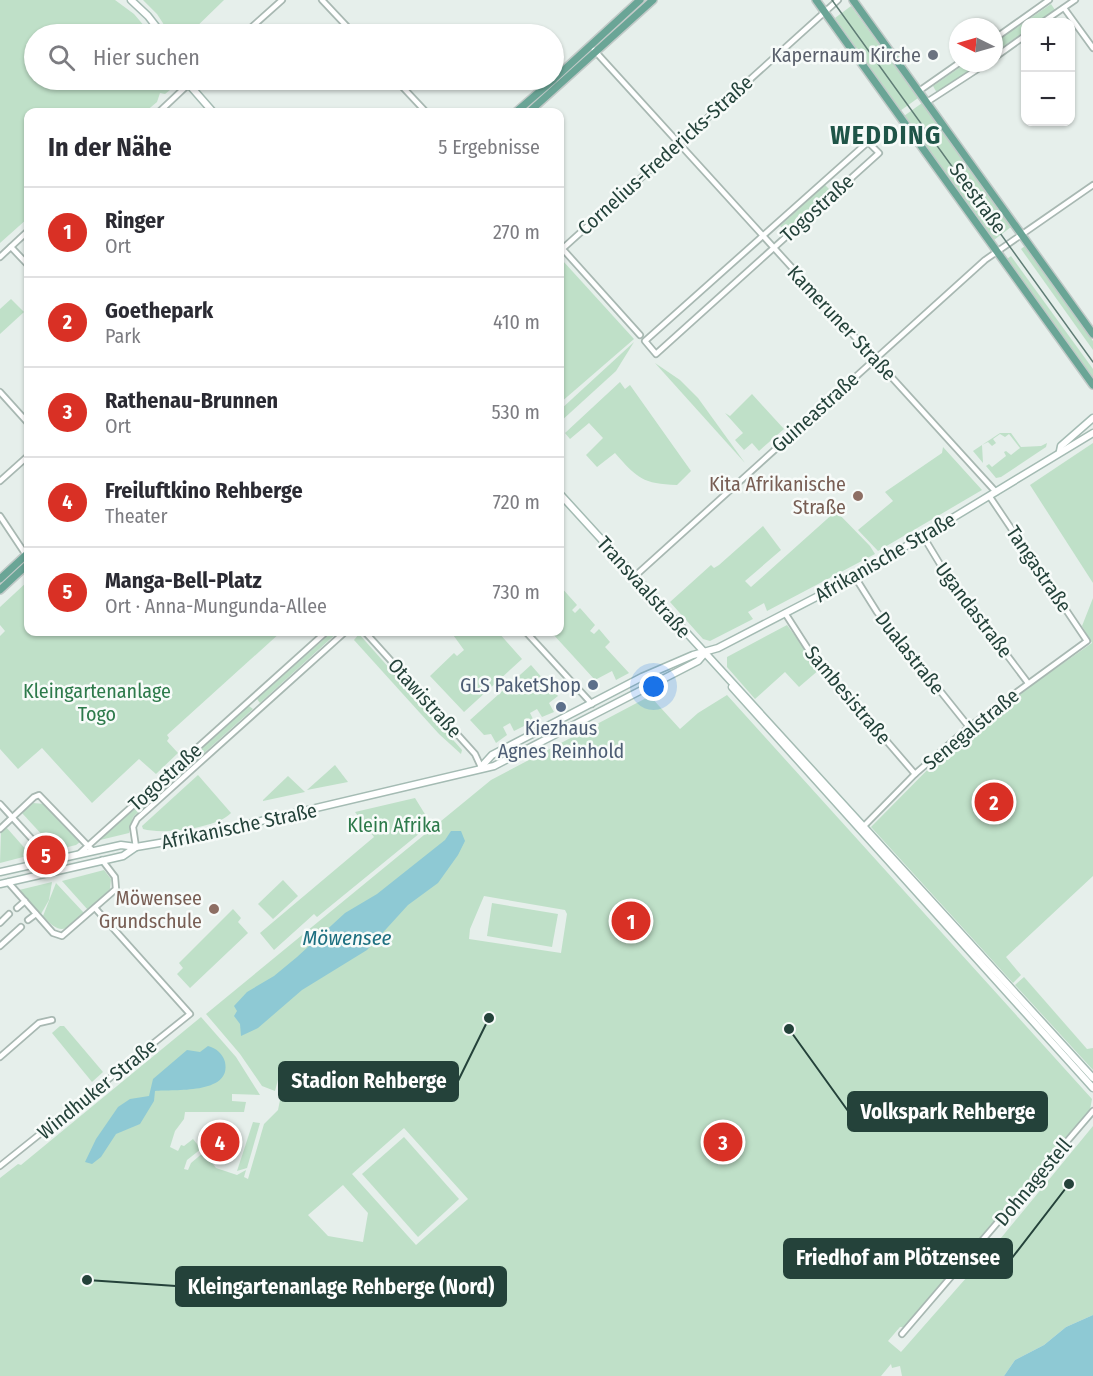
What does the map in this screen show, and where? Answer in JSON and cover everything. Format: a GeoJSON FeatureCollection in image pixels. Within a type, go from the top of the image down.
{"type":"FeatureCollection","features":[{"type":"Feature","properties":{"kind":"main road"},"geometry":{"type":"LineString","coordinates":[[564,77],[640,0]]}},
{"type":"Feature","properties":{"kind":"main road"},"geometry":{"type":"LineString","coordinates":[[564,71],[653,0]]}},
{"type":"Feature","properties":{"kind":"main road","name":"Seestraße"},"geometry":{"type":"LineString","coordinates":[[816,0],[1093,385]]}},
{"type":"Feature","properties":{"kind":"main road","name":"Seestraße"},"geometry":{"type":"LineString","coordinates":[[853,0],[1093,334]]}},
{"type":"Feature","properties":{"kind":"main road"},"geometry":{"type":"LineString","coordinates":[[520,108],[541,90]]}},
{"type":"Feature","properties":{"kind":"main road"},"geometry":{"type":"LineString","coordinates":[[532,108],[551,90]]}},
{"type":"Feature","properties":{"kind":"main road"},"geometry":{"type":"LineString","coordinates":[[0,579],[24,557]]}},
{"type":"Feature","properties":{"kind":"main road"},"geometry":{"type":"LineString","coordinates":[[0,590],[24,568]]}},
{"type":"Feature","properties":{"kind":"street"},"geometry":{"type":"LineString","coordinates":[[131,0],[154,24]]}},
{"type":"Feature","properties":{"kind":"street"},"geometry":{"type":"LineString","coordinates":[[255,24],[282,0]]}},
{"type":"Feature","properties":{"kind":"street"},"geometry":{"type":"LineString","coordinates":[[322,0],[345,24]]}},
{"type":"Feature","properties":{"kind":"street","name":"Cornelius-Fredericks-Straße"},"geometry":{"type":"LineString","coordinates":[[564,245],[838,0]]}},
{"type":"Feature","properties":{"kind":"street"},"geometry":{"type":"LineString","coordinates":[[1003,33],[1049,0]]}},
{"type":"Feature","properties":{"kind":"street"},"geometry":{"type":"LineString","coordinates":[[1050,18],[1076,0]]}},
{"type":"Feature","properties":{"kind":"street"},"geometry":{"type":"LineString","coordinates":[[1064,8],[1093,48]]}},
{"type":"Feature","properties":{"kind":"street"},"geometry":{"type":"LineString","coordinates":[[1003,52],[1021,39]]}},
{"type":"Feature","properties":{"kind":"street","name":"Kameruner Straße"},"geometry":{"type":"LineString","coordinates":[[593,49],[997,493]]}},
{"type":"Feature","properties":{"kind":"street"},"geometry":{"type":"LineString","coordinates":[[919,91],[949,70]]}},
{"type":"Feature","properties":{"kind":"street"},"geometry":{"type":"LineString","coordinates":[[927,102],[973,72]]}},
{"type":"Feature","properties":{"kind":"street"},"geometry":{"type":"LineString","coordinates":[[163,108],[180,90]]}},
{"type":"Feature","properties":{"kind":"street"},"geometry":{"type":"LineString","coordinates":[[196,90],[210,108]]}},
{"type":"Feature","properties":{"kind":"street"},"geometry":{"type":"LineString","coordinates":[[405,90],[422,108]]}},
{"type":"Feature","properties":{"kind":"street","name":"Togostraße"},"geometry":{"type":"LineString","coordinates":[[868,142],[879,153],[774,248],[657,354],[645,341],[868,142]]}},
{"type":"Feature","properties":{"kind":"street","name":"Guineastraße"},"geometry":{"type":"LineString","coordinates":[[634,576],[997,251],[1093,185]]}},
{"type":"Feature","properties":{"kind":"street"},"geometry":{"type":"LineString","coordinates":[[0,257],[24,235]]}},
{"type":"Feature","properties":{"kind":"street"},"geometry":{"type":"LineString","coordinates":[[11,247],[24,261]]}},
{"type":"Feature","properties":{"kind":"street"},"geometry":{"type":"LineString","coordinates":[[564,253],[640,335]]}},
{"type":"Feature","properties":{"kind":"street"},"geometry":{"type":"LineString","coordinates":[[0,392],[24,419]]}},
{"type":"Feature","properties":{"kind":"street","name":"Afrikanische Straße"},"geometry":{"type":"LineString","coordinates":[[1060,451],[1061,446],[1093,418]]}},
{"type":"Feature","properties":{"kind":"street"},"geometry":{"type":"LineString","coordinates":[[1083,428],[1091,434]]}},
{"type":"Feature","properties":{"kind":"street","name":"Afrikanische Straße"},"geometry":{"type":"LineString","coordinates":[[481,767],[492,755],[642,677],[693,655],[704,654],[855,577],[1091,434]]}},
{"type":"Feature","properties":{"kind":"street"},"geometry":{"type":"LineString","coordinates":[[0,481],[24,460]]}},
{"type":"Feature","properties":{"kind":"street","name":"Tangastraße"},"geometry":{"type":"LineString","coordinates":[[990,497],[1087,641]]}},
{"type":"Feature","properties":{"kind":"street","name":"Transvaalstraße"},"geometry":{"type":"LineString","coordinates":[[564,498],[1093,1088]]}},
{"type":"Feature","properties":{"kind":"street"},"geometry":{"type":"LineString","coordinates":[[0,516],[24,550]]}},
{"type":"Feature","properties":{"kind":"street","name":"Ugandastraße"},"geometry":{"type":"LineString","coordinates":[[923,536],[946,574],[1028,683]]}},
{"type":"Feature","properties":{"kind":"street","name":"Dualastraße"},"geometry":{"type":"LineString","coordinates":[[855,577],[876,612],[969,727]]}},
{"type":"Feature","properties":{"kind":"street","name":"Sambesistraße"},"geometry":{"type":"LineString","coordinates":[[785,613],[810,652],[915,774]]}},
{"type":"Feature","properties":{"kind":"street","name":"Togostraße"},"geometry":{"type":"LineString","coordinates":[[79,854],[322,636]]}},
{"type":"Feature","properties":{"kind":"street","name":"Togostraße"},"geometry":{"type":"LineString","coordinates":[[136,847],[133,827],[137,819],[340,636]]}},
{"type":"Feature","properties":{"kind":"street","name":"Otawistraße"},"geometry":{"type":"LineString","coordinates":[[368,636],[475,754],[481,767]]}},
{"type":"Feature","properties":{"kind":"street"},"geometry":{"type":"LineString","coordinates":[[530,636],[597,712]]}},
{"type":"Feature","properties":{"kind":"street","name":"Senegalstraße"},"geometry":{"type":"LineString","coordinates":[[862,828],[915,774],[969,727],[1087,641]]}},
{"type":"Feature","properties":{"kind":"street","name":"Afrikanische Straße"},"geometry":{"type":"LineString","coordinates":[[8,882],[0,873],[121,845],[136,847],[189,838],[449,778],[481,767],[494,766],[698,661],[704,654]]}},
{"type":"Feature","properties":{"kind":"street"},"geometry":{"type":"LineString","coordinates":[[251,699],[258,709]]}},
{"type":"Feature","properties":{"kind":"street"},"geometry":{"type":"LineString","coordinates":[[0,829],[39,795],[102,860],[115,877],[117,886],[62,936],[53,933],[8,882]]}},
{"type":"Feature","properties":{"kind":"street"},"geometry":{"type":"LineString","coordinates":[[0,804],[60,870]]}},
{"type":"Feature","properties":{"kind":"street","name":"Afrikanische Straße"},"geometry":{"type":"LineString","coordinates":[[0,884],[123,856],[136,847]]}},
{"type":"Feature","properties":{"kind":"street"},"geometry":{"type":"LineString","coordinates":[[17,908],[25,901]]}},
{"type":"Feature","properties":{"kind":"street","name":"Windhuker Straße"},"geometry":{"type":"LineString","coordinates":[[2,1165],[190,1014],[95,908]]}},
{"type":"Feature","properties":{"kind":"street"},"geometry":{"type":"LineString","coordinates":[[0,923],[9,914]]}},
{"type":"Feature","properties":{"kind":"street"},"geometry":{"type":"LineString","coordinates":[[28,920],[36,914]]}},
{"type":"Feature","properties":{"kind":"street"},"geometry":{"type":"LineString","coordinates":[[0,946],[21,927]]}},
{"type":"Feature","properties":{"kind":"street","name":"Transvaalstraße"},"geometry":{"type":"LineString","coordinates":[[985,965],[1093,1078]]}},
{"type":"Feature","properties":{"kind":"street"},"geometry":{"type":"LineString","coordinates":[[0,1057],[39,1023],[52,1020]]}},
{"type":"Feature","properties":{"kind":"street","name":"Dohnagestell"},"geometry":{"type":"LineString","coordinates":[[902,1334],[1093,1111]]}},
{"type":"Feature","properties":{"kind":"green space"},"geometry":{"type":"Polygon","coordinates":[[[0,0],[115,0],[134,14],[142,24],[24,24],[24,90],[170,90],[165,94],[160,93],[157,102],[150,108],[24,108],[24,222],[0,243],[0,0]]]}},
{"type":"Feature","properties":{"kind":"green space"},"geometry":{"type":"Polygon","coordinates":[[[143,0],[224,0],[199,24],[164,24],[143,0]]]}},
{"type":"Feature","properties":{"kind":"green space"},"geometry":{"type":"Polygon","coordinates":[[[1051,4],[1055,10],[1044,18],[1031,18],[1051,4]]]}},
{"type":"Feature","properties":{"kind":"green space"},"geometry":{"type":"Polygon","coordinates":[[[851,6],[918,98],[900,111],[835,18],[851,6]]]}},
{"type":"Feature","properties":{"kind":"green space"},"geometry":{"type":"Polygon","coordinates":[[[1021,25],[1021,34],[1003,47],[1003,37],[1021,25]]]}},
{"type":"Feature","properties":{"kind":"green space"},"geometry":{"type":"Polygon","coordinates":[[[953,72],[967,72],[937,93],[933,86],[953,72]]]}},
{"type":"Feature","properties":{"kind":"green space"},"geometry":{"type":"Polygon","coordinates":[[[922,103],[1011,227],[994,240],[904,116],[922,103]]]}},
{"type":"Feature","properties":{"kind":"green space"},"geometry":{"type":"Polygon","coordinates":[[[825,185],[830,190],[785,231],[780,226],[825,185]]]}},
{"type":"Feature","properties":{"kind":"green space"},"geometry":{"type":"Polygon","coordinates":[[[1025,246],[1093,341],[1093,350],[1021,249],[1025,246]]]}},
{"type":"Feature","properties":{"kind":"green space"},"geometry":{"type":"Polygon","coordinates":[[[1011,256],[1093,369],[1093,378],[1007,259],[1011,256]]]}},
{"type":"Feature","properties":{"kind":"green space"},"geometry":{"type":"Polygon","coordinates":[[[564,262],[634,339],[564,400],[564,262]]]}},
{"type":"Feature","properties":{"kind":"green space"},"geometry":{"type":"Polygon","coordinates":[[[11,299],[24,312],[0,334],[0,309],[11,299]]]}},
{"type":"Feature","properties":{"kind":"green space"},"geometry":{"type":"Polygon","coordinates":[[[634,342],[616,371],[564,418],[564,406],[634,342]]]}},
{"type":"Feature","properties":{"kind":"green space"},"geometry":{"type":"Polygon","coordinates":[[[655,363],[680,380],[698,398],[745,463],[655,363]]]}},
{"type":"Feature","properties":{"kind":"green space"},"geometry":{"type":"Polygon","coordinates":[[[620,382],[625,389],[630,385],[691,471],[677,485],[656,483],[642,478],[635,474],[615,453],[597,467],[586,455],[603,438],[589,423],[570,439],[565,433],[620,382]]]}},
{"type":"Feature","properties":{"kind":"green space"},"geometry":{"type":"Polygon","coordinates":[[[752,394],[784,429],[759,451],[752,443],[744,450],[735,440],[743,433],[725,413],[730,416],[752,394]]]}},
{"type":"Feature","properties":{"kind":"green space"},"geometry":{"type":"Polygon","coordinates":[[[1000,433],[1011,433],[1021,447],[1041,446],[1047,443],[1046,447],[996,478],[986,466],[989,464],[992,467],[1006,456],[1004,452],[1011,455],[1020,448],[1009,434],[1005,437],[1000,434],[993,439],[996,443],[992,446],[988,442],[982,445],[1000,433]]]}},
{"type":"Feature","properties":{"kind":"green space"},"geometry":{"type":"Polygon","coordinates":[[[1093,443],[1093,583],[1030,485],[1093,443]]]}},
{"type":"Feature","properties":{"kind":"green space"},"geometry":{"type":"Polygon","coordinates":[[[982,445],[983,463],[973,451],[982,445]]]}},
{"type":"Feature","properties":{"kind":"green space"},"geometry":{"type":"Polygon","coordinates":[[[943,447],[982,490],[878,551],[858,530],[893,501],[885,492],[942,453],[943,447]]]}},
{"type":"Feature","properties":{"kind":"green space"},"geometry":{"type":"Polygon","coordinates":[[[836,511],[875,554],[767,611],[764,603],[748,612],[753,619],[710,641],[703,639],[670,602],[711,565],[714,568],[719,565],[763,526],[781,550],[745,581],[751,587],[836,511]]]}},
{"type":"Feature","properties":{"kind":"green space","name":"Kleingartenanlage Togo"},"geometry":{"type":"Polygon","coordinates":[[[24,585],[24,636],[277,636],[167,735],[169,738],[167,741],[178,753],[156,774],[139,759],[92,803],[42,748],[18,769],[0,749],[0,636],[5,631],[0,625],[0,607],[24,585]]]}},
{"type":"Feature","properties":{"kind":"green space"},"geometry":{"type":"Polygon","coordinates":[[[564,590],[577,605],[572,610],[575,613],[580,608],[595,625],[590,631],[594,634],[599,629],[610,642],[605,647],[629,673],[616,680],[612,671],[595,680],[555,636],[564,636],[564,590]]]}},
{"type":"Feature","properties":{"kind":"green space"},"geometry":{"type":"Polygon","coordinates":[[[1093,598],[1093,876],[1006,957],[1021,975],[1013,983],[871,827],[943,754],[1032,685],[1092,643],[1082,626],[1093,598]]]}},
{"type":"Feature","properties":{"kind":"green space"},"geometry":{"type":"Polygon","coordinates":[[[787,625],[820,669],[799,687],[785,672],[755,699],[727,667],[727,657],[787,625]]]}},
{"type":"Feature","properties":{"kind":"green space"},"geometry":{"type":"Polygon","coordinates":[[[328,636],[334,636],[260,703],[257,699],[328,636]]]}},
{"type":"Feature","properties":{"kind":"green space"},"geometry":{"type":"Polygon","coordinates":[[[361,636],[462,750],[461,754],[439,734],[354,640],[361,636]]]}},
{"type":"Feature","properties":{"kind":"green space"},"geometry":{"type":"Polygon","coordinates":[[[454,636],[502,636],[522,659],[464,712],[430,676],[454,653],[457,656],[464,650],[454,636]]]}},
{"type":"Feature","properties":{"kind":"green space"},"geometry":{"type":"Polygon","coordinates":[[[531,665],[558,696],[549,703],[554,712],[542,717],[537,709],[530,713],[534,721],[514,731],[510,723],[503,727],[507,735],[496,743],[491,734],[484,735],[470,720],[531,665]]]}},
{"type":"Feature","properties":{"kind":"green space"},"geometry":{"type":"Polygon","coordinates":[[[727,695],[1092,1099],[1090,1110],[1083,1119],[906,1327],[900,1327],[888,1341],[901,1352],[996,1244],[1093,1126],[1093,1315],[1066,1327],[1044,1345],[1015,1360],[1004,1376],[902,1376],[900,1366],[892,1368],[891,1364],[881,1376],[0,1376],[0,1178],[18,1164],[21,1165],[201,1017],[236,1057],[260,1095],[232,1094],[232,1101],[246,1102],[244,1112],[185,1112],[184,1119],[175,1131],[170,1147],[178,1151],[181,1145],[184,1146],[193,1139],[201,1149],[187,1160],[184,1169],[188,1170],[191,1163],[204,1152],[216,1168],[237,1175],[246,1170],[244,1177],[248,1179],[264,1124],[278,1110],[280,1100],[295,1100],[295,1094],[299,1091],[287,1076],[279,1076],[275,1091],[262,1086],[240,1054],[206,1014],[491,780],[650,696],[680,729],[698,713],[727,695]],[[484,896],[470,929],[469,939],[561,953],[567,914],[565,910],[484,896]],[[404,1128],[352,1174],[416,1245],[468,1199],[404,1128]],[[343,1185],[308,1215],[328,1236],[363,1242],[368,1213],[343,1185]]]}},
{"type":"Feature","properties":{"kind":"green space"},"geometry":{"type":"Polygon","coordinates":[[[249,706],[253,709],[133,817],[129,833],[100,840],[249,706]]]}},
{"type":"Feature","properties":{"kind":"green space"},"geometry":{"type":"Polygon","coordinates":[[[335,765],[348,782],[307,790],[335,765]]]}},
{"type":"Feature","properties":{"kind":"green space"},"geometry":{"type":"Polygon","coordinates":[[[198,775],[231,813],[214,823],[189,829],[152,831],[143,829],[142,826],[198,775]]]}},
{"type":"Feature","properties":{"kind":"green space"},"geometry":{"type":"Polygon","coordinates":[[[288,776],[305,792],[263,801],[263,800],[288,776]]]}},
{"type":"Feature","properties":{"kind":"green space","name":"Klein Afrika"},"geometry":{"type":"Polygon","coordinates":[[[415,798],[431,824],[317,917],[314,914],[274,950],[260,933],[374,837],[355,812],[415,798]]]}},
{"type":"Feature","properties":{"kind":"green space"},"geometry":{"type":"Polygon","coordinates":[[[33,803],[45,804],[80,842],[56,850],[22,813],[33,803]]]}},
{"type":"Feature","properties":{"kind":"green space"},"geometry":{"type":"Polygon","coordinates":[[[6,827],[29,853],[27,856],[0,863],[1,831],[6,827]]]}},
{"type":"Feature","properties":{"kind":"green space"},"geometry":{"type":"Polygon","coordinates":[[[104,870],[111,879],[110,889],[88,910],[62,881],[104,870]]]}},
{"type":"Feature","properties":{"kind":"green space"},"geometry":{"type":"Polygon","coordinates":[[[283,880],[298,896],[273,919],[258,904],[283,880]]]}},
{"type":"Feature","properties":{"kind":"green space"},"geometry":{"type":"Polygon","coordinates":[[[52,882],[49,900],[41,914],[19,890],[52,882]]]}},
{"type":"Feature","properties":{"kind":"green space"},"geometry":{"type":"Polygon","coordinates":[[[56,883],[84,913],[64,929],[55,927],[43,916],[56,883]]]}},
{"type":"Feature","properties":{"kind":"green space"},"geometry":{"type":"Polygon","coordinates":[[[492,903],[558,914],[552,947],[487,936],[492,903]]]}},
{"type":"Feature","properties":{"kind":"green space"},"geometry":{"type":"Polygon","coordinates":[[[233,909],[241,918],[238,922],[248,933],[190,988],[177,974],[183,968],[179,963],[233,909]]]}},
{"type":"Feature","properties":{"kind":"green space"},"geometry":{"type":"Polygon","coordinates":[[[1024,977],[1087,1049],[1093,1048],[1093,1070],[1015,985],[1024,977]]]}},
{"type":"Feature","properties":{"kind":"green space"},"geometry":{"type":"Polygon","coordinates":[[[60,1026],[64,1026],[103,1072],[92,1082],[52,1033],[60,1026]]]}},
{"type":"Feature","properties":{"kind":"green space"},"geometry":{"type":"Polygon","coordinates":[[[253,1122],[260,1123],[247,1168],[237,1171],[253,1122]]]}},
{"type":"Feature","properties":{"kind":"green space"},"geometry":{"type":"Polygon","coordinates":[[[404,1137],[459,1199],[418,1237],[362,1174],[404,1137]]]}},
{"type":"Feature","properties":{"kind":"water","name":"Möwensee"},"geometry":{"type":"Polygon","coordinates":[[[451,831],[461,831],[465,841],[438,883],[408,905],[367,950],[302,990],[258,1028],[241,1036],[240,1024],[234,1016],[237,1011],[234,1006],[247,992],[274,976],[345,913],[377,894],[445,840],[451,831]]]}},
{"type":"Feature","properties":{"kind":"water"},"geometry":{"type":"Polygon","coordinates":[[[208,1046],[219,1052],[224,1059],[225,1073],[220,1080],[199,1088],[155,1091],[154,1101],[140,1124],[116,1134],[101,1157],[92,1164],[85,1162],[96,1139],[118,1107],[130,1099],[149,1096],[153,1079],[187,1050],[200,1052],[208,1046]]]}},
{"type":"Feature","properties":{"kind":"water"},"geometry":{"type":"Polygon","coordinates":[[[1093,1315],[1093,1376],[1004,1376],[1015,1360],[1044,1345],[1066,1327],[1093,1315]]]}},
{"type":"Feature","properties":{"kind":"tram line"},"geometry":{"type":"LineString","coordinates":[[832,0],[1093,362]]}},
{"type":"Feature","properties":{"kind":"place","name":"Kapernaum Kirche"},"geometry":{"type":"Point","coordinates":[933,55]}},
{"type":"Feature","properties":{"kind":"place","name":"Kita Afrikanische Straße"},"geometry":{"type":"Point","coordinates":[858,496]}},
{"type":"Feature","properties":{"kind":"place","name":"GLS PaketShop"},"geometry":{"type":"Point","coordinates":[593,685]}},
{"type":"Feature","properties":{"kind":"place","name":"Kiezhaus Agnes Reinhold"},"geometry":{"type":"Point","coordinates":[561,707]}},
{"type":"Feature","properties":{"kind":"place","name":"Goethepark"},"geometry":{"type":"Point","coordinates":[994,802]}},
{"type":"Feature","properties":{"kind":"place","name":"Manga-Bell-Platz"},"geometry":{"type":"Point","coordinates":[46,855]}},
{"type":"Feature","properties":{"kind":"place","name":"Möwensee Grundschule"},"geometry":{"type":"Point","coordinates":[214,909]}},
{"type":"Feature","properties":{"kind":"place","name":"Ringer"},"geometry":{"type":"Point","coordinates":[631,921]}},
{"type":"Feature","properties":{"kind":"place","name":"Stadion Rehberge"},"geometry":{"type":"Point","coordinates":[489,1018]}},
{"type":"Feature","properties":{"kind":"place","name":"Volkspark Rehberge"},"geometry":{"type":"Point","coordinates":[789,1029]}},
{"type":"Feature","properties":{"kind":"place","name":"Freiluftkino Rehberge"},"geometry":{"type":"Point","coordinates":[220,1142]}},
{"type":"Feature","properties":{"kind":"place","name":"Rathenau-Brunnen"},"geometry":{"type":"Point","coordinates":[723,1142]}},
{"type":"Feature","properties":{"kind":"place","name":"Friedhof am Plötzensee"},"geometry":{"type":"Point","coordinates":[1069,1184]}},
{"type":"Feature","properties":{"kind":"place","name":"Kleingartenanlage Rehberge (Nord)"},"geometry":{"type":"Point","coordinates":[87,1280]}},
{"type":"Feature","properties":{"kind":"district","name":"WEDDING"},"geometry":{"type":"Point","coordinates":[886,135]}}]}
